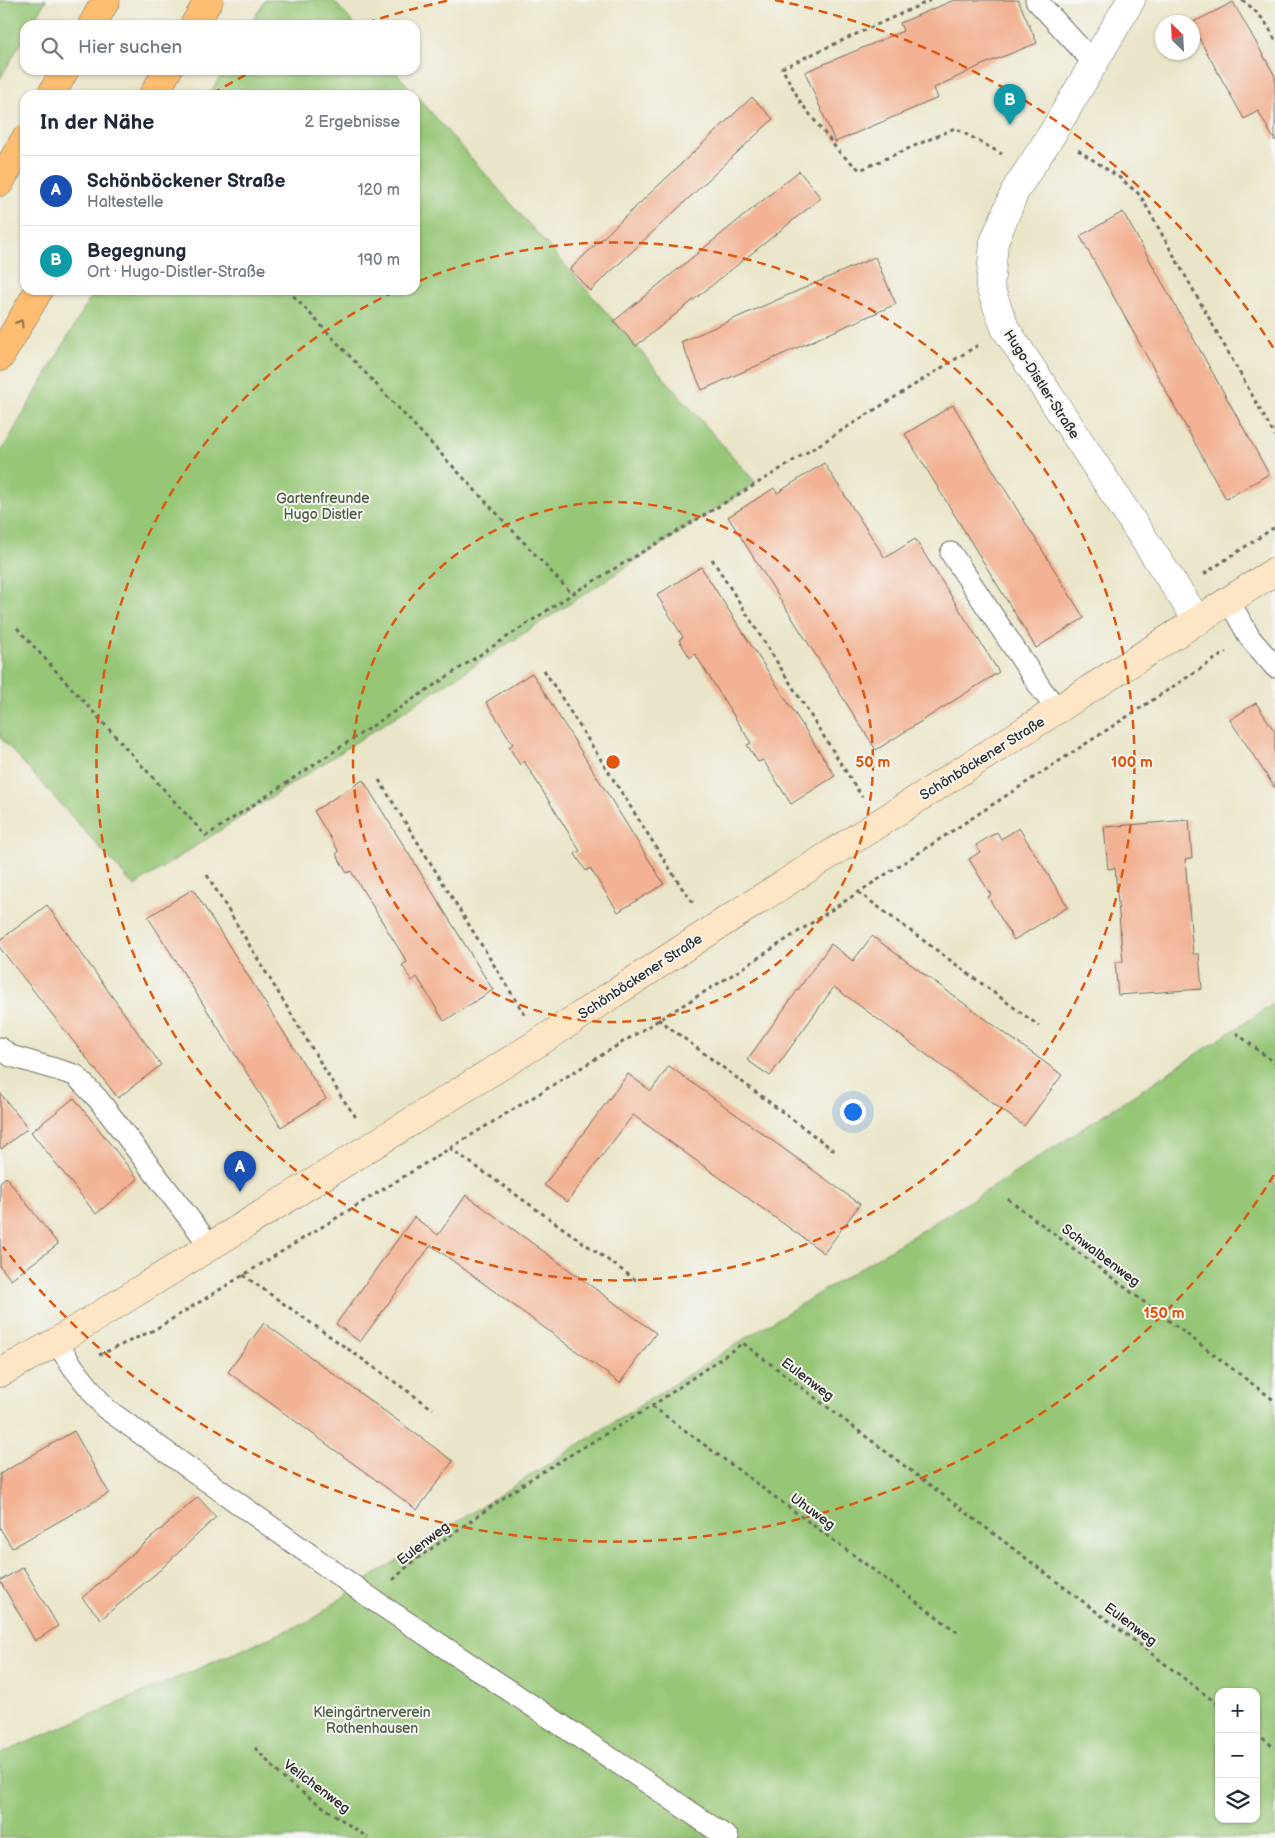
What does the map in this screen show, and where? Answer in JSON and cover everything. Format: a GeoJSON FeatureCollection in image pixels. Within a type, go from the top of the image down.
{"type":"FeatureCollection","features":[{"type":"Feature","properties":{"kind":"highway"},"geometry":{"type":"LineString","coordinates":[[95,20],[106,0]]}},
{"type":"Feature","properties":{"kind":"highway"},"geometry":{"type":"LineString","coordinates":[[197,20],[209,0]]}},
{"type":"Feature","properties":{"kind":"highway"},"geometry":{"type":"LineString","coordinates":[[54,90],[62,75]]}},
{"type":"Feature","properties":{"kind":"highway"},"geometry":{"type":"LineString","coordinates":[[156,90],[165,75]]}},
{"type":"Feature","properties":{"kind":"highway"},"geometry":{"type":"LineString","coordinates":[[0,182],[20,148]]}},
{"type":"Feature","properties":{"kind":"highway"},"geometry":{"type":"LineString","coordinates":[[0,357],[36,295]]}},
{"type":"Feature","properties":{"kind":"main road","name":"Schönböckener Straße"},"geometry":{"type":"LineString","coordinates":[[0,1372],[56,1342],[212,1247],[541,1041],[713,929],[1198,622],[1275,571]]}},
{"type":"Feature","properties":{"kind":"street","name":"Hugo-Distler-Straße"},"geometry":{"type":"LineString","coordinates":[[1132,0],[1052,134],[1016,189],[994,242],[990,288],[1005,328],[1198,622]]}},
{"type":"Feature","properties":{"kind":"lane"},"geometry":{"type":"LineString","coordinates":[[1036,0],[1094,63]]}},
{"type":"Feature","properties":{"kind":"lane"},"geometry":{"type":"LineString","coordinates":[[951,553],[1042,690],[1058,710]]}},
{"type":"Feature","properties":{"kind":"lane"},"geometry":{"type":"LineString","coordinates":[[1229,602],[1250,638],[1275,667]]}},
{"type":"Feature","properties":{"kind":"lane"},"geometry":{"type":"LineString","coordinates":[[0,1048],[11,1056],[75,1076],[98,1099],[212,1247]]}},
{"type":"Feature","properties":{"kind":"lane"},"geometry":{"type":"LineString","coordinates":[[56,1342],[73,1368],[105,1408],[372,1599],[728,1838]]}},
{"type":"Feature","properties":{"kind":"path"},"geometry":{"type":"LineString","coordinates":[[931,0],[782,68],[801,103],[840,153],[860,170],[955,128],[1030,168]]}},
{"type":"Feature","properties":{"kind":"path"},"geometry":{"type":"LineString","coordinates":[[1242,0],[1258,12],[1275,40]]}},
{"type":"Feature","properties":{"kind":"path"},"geometry":{"type":"LineString","coordinates":[[1052,134],[1120,178],[1140,196],[1275,436]]}},
{"type":"Feature","properties":{"kind":"path"},"geometry":{"type":"LineString","coordinates":[[293,295],[572,594]]}},
{"type":"Feature","properties":{"kind":"path"},"geometry":{"type":"LineString","coordinates":[[17,628],[206,836],[572,594],[766,478],[1005,328]]}},
{"type":"Feature","properties":{"kind":"path"},"geometry":{"type":"LineString","coordinates":[[712,559],[865,802]]}},
{"type":"Feature","properties":{"kind":"path"},"geometry":{"type":"LineString","coordinates":[[73,1368],[154,1330],[732,975],[1188,676],[1250,638]]}},
{"type":"Feature","properties":{"kind":"path"},"geometry":{"type":"LineString","coordinates":[[544,670],[682,888],[698,909]]}},
{"type":"Feature","properties":{"kind":"path"},"geometry":{"type":"LineString","coordinates":[[379,780],[526,1017]]}},
{"type":"Feature","properties":{"kind":"path"},"geometry":{"type":"LineString","coordinates":[[207,875],[342,1098],[360,1122]]}},
{"type":"Feature","properties":{"kind":"path"},"geometry":{"type":"LineString","coordinates":[[858,892],[1040,1026]]}},
{"type":"Feature","properties":{"kind":"path"},"geometry":{"type":"LineString","coordinates":[[658,1019],[836,1152]]}},
{"type":"Feature","properties":{"kind":"path"},"geometry":{"type":"LineString","coordinates":[[1236,1033],[1275,1063]]}},
{"type":"Feature","properties":{"kind":"path"},"geometry":{"type":"LineString","coordinates":[[450,1148],[636,1280]]}},
{"type":"Feature","properties":{"kind":"path","name":"Schwalbenweg"},"geometry":{"type":"LineString","coordinates":[[1008,1199],[1275,1401]]}},
{"type":"Feature","properties":{"kind":"path"},"geometry":{"type":"LineString","coordinates":[[242,1275],[433,1409]]}},
{"type":"Feature","properties":{"kind":"path","name":"Eulenweg"},"geometry":{"type":"LineString","coordinates":[[372,1599],[412,1562],[532,1478],[652,1406],[743,1344],[1215,1702]]}},
{"type":"Feature","properties":{"kind":"path","name":"Uhuweg"},"geometry":{"type":"LineString","coordinates":[[652,1406],[960,1634]]}},
{"type":"Feature","properties":{"kind":"path"},"geometry":{"type":"LineString","coordinates":[[1260,1736],[1275,1748]]}},
{"type":"Feature","properties":{"kind":"path","name":"Veilchenweg"},"geometry":{"type":"LineString","coordinates":[[255,1748],[286,1781],[368,1838]]}},
{"type":"Feature","properties":{"kind":"green space"},"geometry":{"type":"Polygon","coordinates":[[[0,0],[46,0],[34,20],[20,20],[20,45],[0,79],[0,0]]]}},
{"type":"Feature","properties":{"kind":"green space"},"geometry":{"type":"Polygon","coordinates":[[[265,0],[333,0],[351,20],[253,20],[265,0]]]}},
{"type":"Feature","properties":{"kind":"green space","name":"Gartenfreunde Hugo Distler"},"geometry":{"type":"Polygon","coordinates":[[[221,75],[398,75],[412,90],[212,90],[221,75]]]}},
{"type":"Feature","properties":{"kind":"green space","name":"Gartenfreunde Hugo Distler"},"geometry":{"type":"Polygon","coordinates":[[[420,100],[756,483],[134,886],[0,737],[0,454],[92,295],[420,295],[420,100]]]}},
{"type":"Feature","properties":{"kind":"green space","name":"Kleingärtnerverein Rothenhausen"},"geometry":{"type":"Polygon","coordinates":[[[1275,1003],[1275,1838],[0,1838],[0,1754],[311,1620],[374,1575],[749,1336],[1004,1180],[1275,1003]]]}},
{"type":"Feature","properties":{"kind":"building"},"geometry":{"type":"Polygon","coordinates":[[[954,0],[1018,0],[1037,43],[982,65],[934,88],[938,98],[835,142],[805,72],[903,31],[900,23],[954,0]]]}},
{"type":"Feature","properties":{"kind":"building"},"geometry":{"type":"Polygon","coordinates":[[[1233,2],[1275,76],[1275,141],[1258,111],[1244,119],[1200,40],[1200,19],[1233,2]]]}},
{"type":"Feature","properties":{"kind":"building"},"geometry":{"type":"Polygon","coordinates":[[[752,97],[773,119],[590,291],[570,269],[752,97]]]}},
{"type":"Feature","properties":{"kind":"building"},"geometry":{"type":"Polygon","coordinates":[[[799,171],[821,198],[636,346],[614,321],[799,171]]]}},
{"type":"Feature","properties":{"kind":"building"},"geometry":{"type":"Polygon","coordinates":[[[1123,212],[1269,474],[1226,499],[1080,236],[1123,212]]]}},
{"type":"Feature","properties":{"kind":"building"},"geometry":{"type":"Polygon","coordinates":[[[875,257],[896,304],[702,390],[681,342],[875,257]]]}},
{"type":"Feature","properties":{"kind":"building"},"geometry":{"type":"Polygon","coordinates":[[[953,405],[1084,618],[1036,648],[905,434],[953,405]]]}},
{"type":"Feature","properties":{"kind":"building"},"geometry":{"type":"Polygon","coordinates":[[[824,463],[885,558],[915,539],[999,672],[876,750],[728,517],[774,488],[777,493],[824,463]]]}},
{"type":"Feature","properties":{"kind":"building"},"geometry":{"type":"Polygon","coordinates":[[[701,567],[835,776],[791,804],[763,760],[758,762],[747,745],[751,743],[695,654],[690,658],[679,640],[683,637],[657,595],[701,567]]]}},
{"type":"Feature","properties":{"kind":"building"},"geometry":{"type":"Polygon","coordinates":[[[532,673],[664,884],[618,912],[590,868],[586,871],[575,854],[580,851],[524,761],[520,765],[509,747],[513,744],[486,702],[532,673]]]}},
{"type":"Feature","properties":{"kind":"building"},"geometry":{"type":"Polygon","coordinates":[[[1256,703],[1275,732],[1275,788],[1230,720],[1256,703]]]}},
{"type":"Feature","properties":{"kind":"building"},"geometry":{"type":"Polygon","coordinates":[[[363,780],[493,990],[444,1021],[417,977],[412,981],[402,965],[407,962],[351,871],[347,873],[336,854],[339,852],[314,811],[363,780]]]}},
{"type":"Feature","properties":{"kind":"building"},"geometry":{"type":"Polygon","coordinates":[[[1189,820],[1192,858],[1185,859],[1193,954],[1199,954],[1202,989],[1118,995],[1115,962],[1123,962],[1115,868],[1108,869],[1104,827],[1189,820]]]}},
{"type":"Feature","properties":{"kind":"building"},"geometry":{"type":"Polygon","coordinates":[[[1019,828],[1068,907],[1014,940],[988,897],[991,895],[969,859],[980,852],[976,845],[997,832],[1001,839],[1019,828]]]}},
{"type":"Feature","properties":{"kind":"building"},"geometry":{"type":"Polygon","coordinates":[[[193,889],[326,1099],[281,1127],[148,917],[193,889]]]}},
{"type":"Feature","properties":{"kind":"building"},"geometry":{"type":"Polygon","coordinates":[[[47,905],[161,1065],[118,1098],[0,948],[0,940],[47,905]]]}},
{"type":"Feature","properties":{"kind":"building"},"geometry":{"type":"Polygon","coordinates":[[[872,936],[1062,1075],[1024,1126],[834,987],[770,1076],[747,1060],[831,944],[853,961],[872,936]]]}},
{"type":"Feature","properties":{"kind":"building"},"geometry":{"type":"Polygon","coordinates":[[[669,1066],[860,1204],[824,1253],[633,1115],[567,1202],[544,1185],[628,1074],[651,1091],[669,1066]]]}},
{"type":"Feature","properties":{"kind":"building"},"geometry":{"type":"Polygon","coordinates":[[[0,1093],[28,1128],[1,1149],[0,1147],[0,1093]]]}},
{"type":"Feature","properties":{"kind":"building"},"geometry":{"type":"Polygon","coordinates":[[[74,1098],[138,1179],[96,1214],[31,1132],[74,1098]]]}},
{"type":"Feature","properties":{"kind":"building"},"geometry":{"type":"Polygon","coordinates":[[[6,1177],[58,1244],[11,1280],[0,1266],[0,1182],[6,1177]]]}},
{"type":"Feature","properties":{"kind":"building"},"geometry":{"type":"Polygon","coordinates":[[[466,1195],[656,1333],[620,1383],[431,1245],[360,1342],[336,1324],[414,1217],[438,1235],[466,1195]]]}},
{"type":"Feature","properties":{"kind":"building"},"geometry":{"type":"Polygon","coordinates":[[[264,1323],[453,1461],[417,1510],[228,1372],[264,1323]]]}},
{"type":"Feature","properties":{"kind":"building"},"geometry":{"type":"Polygon","coordinates":[[[74,1431],[109,1493],[12,1548],[0,1528],[0,1474],[74,1431]]]}},
{"type":"Feature","properties":{"kind":"building"},"geometry":{"type":"Polygon","coordinates":[[[198,1497],[216,1517],[160,1570],[101,1619],[82,1598],[198,1497]]]}},
{"type":"Feature","properties":{"kind":"building"},"geometry":{"type":"Polygon","coordinates":[[[23,1567],[58,1626],[35,1641],[0,1581],[23,1567]]]}},
{"type":"Feature","properties":{"kind":"place","name":"Begegnung"},"geometry":{"type":"Point","coordinates":[1010,125]}},
{"type":"Feature","properties":{"kind":"place","name":"Schönböckener Straße"},"geometry":{"type":"Point","coordinates":[240,1192]}}]}
